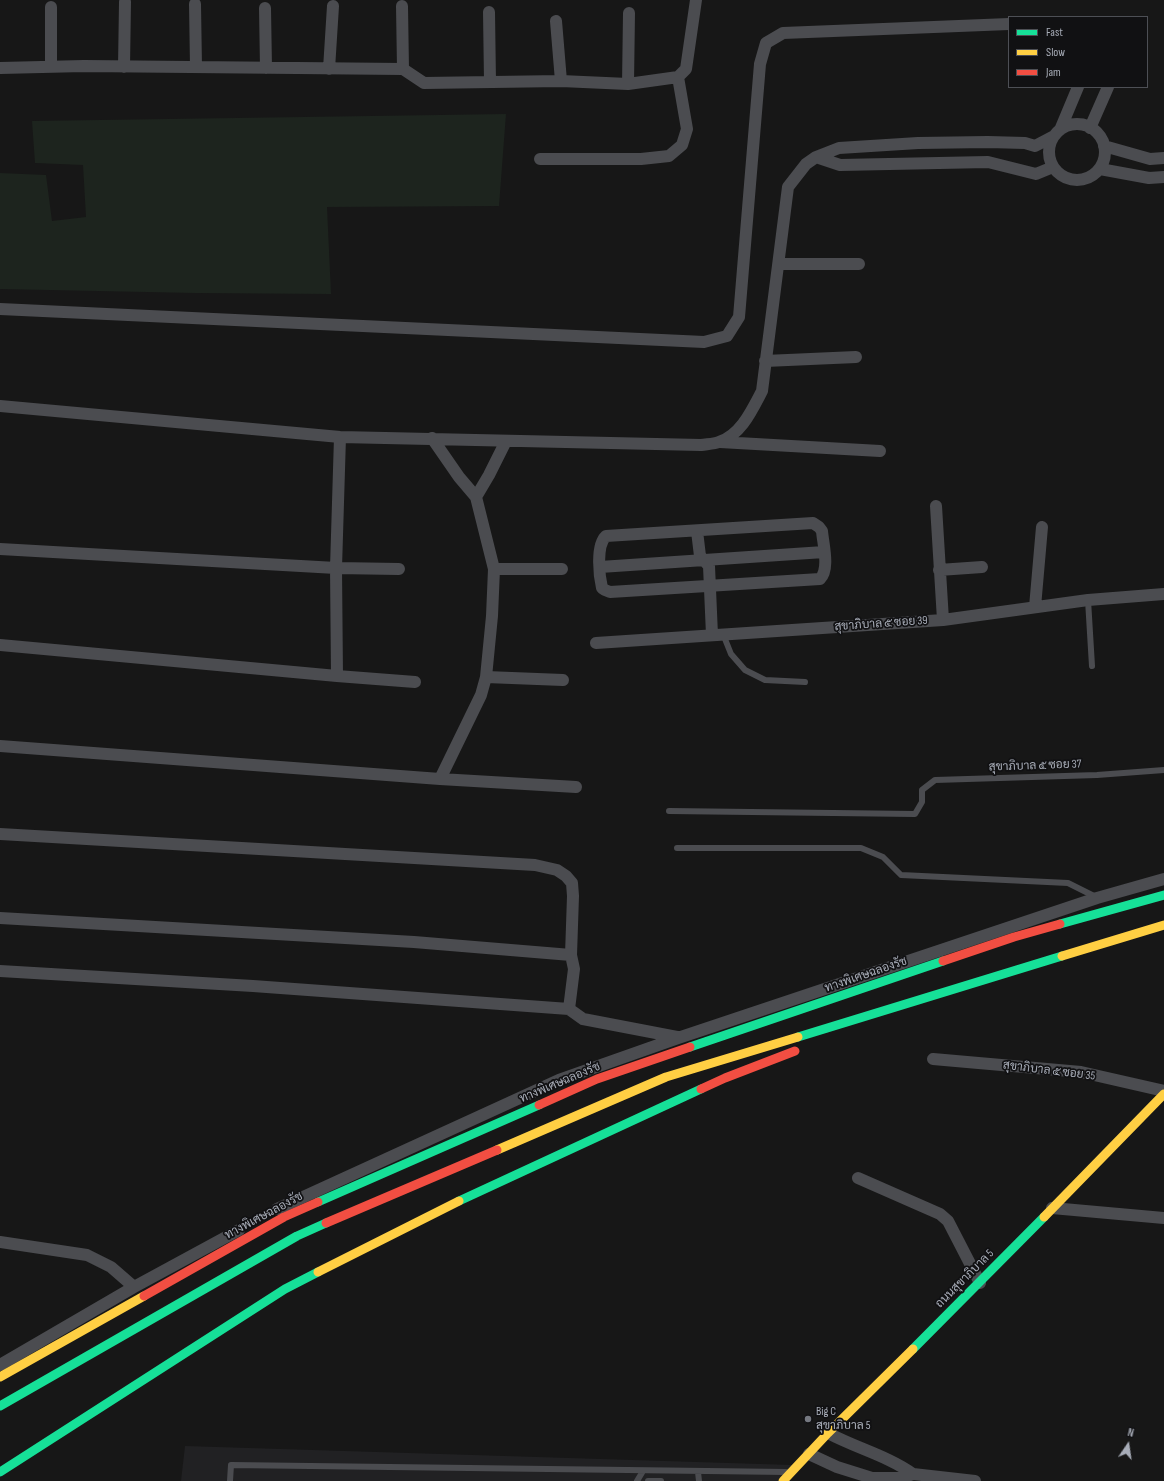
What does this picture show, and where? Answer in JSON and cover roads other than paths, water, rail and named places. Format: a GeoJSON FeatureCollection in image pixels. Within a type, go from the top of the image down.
{"type":"FeatureCollection","features":[{"type":"Feature","properties":{"kind":"main road","name":"ทางพิเศษฉลองรัช"},"geometry":{"type":"LineString","coordinates":[[0,1377],[284,1217],[597,1079],[1014,937],[1164,895]]}},
{"type":"Feature","properties":{"kind":"main road"},"geometry":{"type":"LineString","coordinates":[[0,1406],[297,1236],[666,1077],[1164,925]]}},
{"type":"Feature","properties":{"kind":"main road"},"geometry":{"type":"LineString","coordinates":[[837,1035],[956,988]]}},
{"type":"Feature","properties":{"kind":"main road"},"geometry":{"type":"LineString","coordinates":[[0,1472],[285,1289],[440,1210],[609,1131],[725,1078],[807,1046]]}},
{"type":"Feature","properties":{"kind":"main road","name":"ถนนสุขาภิบาล 5"},"geometry":{"type":"LineString","coordinates":[[784,1481],[828,1433],[980,1283],[1164,1093]]}},
{"type":"Feature","properties":{"kind":"street"},"geometry":{"type":"LineString","coordinates":[[0,68],[124,66],[403,69],[424,83],[561,81],[628,84],[678,77],[686,69],[696,0]]}},
{"type":"Feature","properties":{"kind":"street"},"geometry":{"type":"LineString","coordinates":[[124,66],[125,2]]}},
{"type":"Feature","properties":{"kind":"street"},"geometry":{"type":"LineString","coordinates":[[195,4],[196,67]]}},
{"type":"Feature","properties":{"kind":"street"},"geometry":{"type":"LineString","coordinates":[[329,69],[333,6]]}},
{"type":"Feature","properties":{"kind":"street"},"geometry":{"type":"LineString","coordinates":[[402,6],[403,69]]}},
{"type":"Feature","properties":{"kind":"street"},"geometry":{"type":"LineString","coordinates":[[51,7],[51,67]]}},
{"type":"Feature","properties":{"kind":"street"},"geometry":{"type":"LineString","coordinates":[[265,8],[266,68]]}},
{"type":"Feature","properties":{"kind":"street"},"geometry":{"type":"LineString","coordinates":[[489,12],[490,82]]}},
{"type":"Feature","properties":{"kind":"street"},"geometry":{"type":"LineString","coordinates":[[628,84],[629,13]]}},
{"type":"Feature","properties":{"kind":"street"},"geometry":{"type":"LineString","coordinates":[[556,21],[561,81]]}},
{"type":"Feature","properties":{"kind":"street"},"geometry":{"type":"LineString","coordinates":[[0,309],[704,342],[728,336],[739,317],[760,64],[766,43],[783,33],[1008,24]]}},
{"type":"Feature","properties":{"kind":"street"},"geometry":{"type":"LineString","coordinates":[[540,159],[641,159],[669,156],[682,145],[686,129],[678,77]]}},
{"type":"Feature","properties":{"kind":"street"},"geometry":{"type":"LineString","coordinates":[[720,442],[738,431],[750,414],[762,391],[788,187],[806,164],[816,157],[839,148],[918,143],[988,142],[1025,143],[1035,146],[1057,133],[1066,126],[1074,124],[1082,125],[1096,132],[1104,146],[1104,162],[1100,169],[1087,179],[1079,181],[1064,177],[1053,167],[1049,159],[1048,151],[1050,143],[1057,133],[1078,88]]}},
{"type":"Feature","properties":{"kind":"street"},"geometry":{"type":"LineString","coordinates":[[1090,128],[1108,88]]}},
{"type":"Feature","properties":{"kind":"street"},"geometry":{"type":"LineString","coordinates":[[988,142],[988,162]]}},
{"type":"Feature","properties":{"kind":"street"},"geometry":{"type":"LineString","coordinates":[[918,143],[920,164]]}},
{"type":"Feature","properties":{"kind":"street"},"geometry":{"type":"LineString","coordinates":[[1104,146],[1150,159],[1164,158]]}},
{"type":"Feature","properties":{"kind":"street"},"geometry":{"type":"LineString","coordinates":[[816,157],[840,165],[988,162],[1036,174],[1053,167]]}},
{"type":"Feature","properties":{"kind":"street"},"geometry":{"type":"LineString","coordinates":[[1100,169],[1149,178],[1164,177]]}},
{"type":"Feature","properties":{"kind":"street"},"geometry":{"type":"LineString","coordinates":[[778,264],[859,264]]}},
{"type":"Feature","properties":{"kind":"street"},"geometry":{"type":"LineString","coordinates":[[765,361],[856,357]]}},
{"type":"Feature","properties":{"kind":"street"},"geometry":{"type":"LineString","coordinates":[[1,408],[340,437],[701,445],[720,442],[880,451]]}},
{"type":"Feature","properties":{"kind":"street"},"geometry":{"type":"LineString","coordinates":[[337,676],[336,568],[340,437]]}},
{"type":"Feature","properties":{"kind":"street"},"geometry":{"type":"LineString","coordinates":[[432,438],[459,477],[476,497],[494,569],[492,616],[486,677],[481,695],[440,779]]}},
{"type":"Feature","properties":{"kind":"street"},"geometry":{"type":"LineString","coordinates":[[476,497],[506,441]]}},
{"type":"Feature","properties":{"kind":"street"},"geometry":{"type":"LineString","coordinates":[[936,506],[943,620]]}},
{"type":"Feature","properties":{"kind":"street"},"geometry":{"type":"LineString","coordinates":[[813,524],[820,527],[822,531],[826,568],[820,579],[610,592],[602,588],[599,551],[602,539],[606,536],[697,531],[813,524]]}},
{"type":"Feature","properties":{"kind":"street"},"geometry":{"type":"LineString","coordinates":[[1035,607],[1042,527]]}},
{"type":"Feature","properties":{"kind":"street"},"geometry":{"type":"LineString","coordinates":[[697,531],[700,556],[709,566],[710,586],[718,634]]}},
{"type":"Feature","properties":{"kind":"street"},"geometry":{"type":"LineString","coordinates":[[0,549],[336,568],[399,569]]}},
{"type":"Feature","properties":{"kind":"street"},"geometry":{"type":"LineString","coordinates":[[600,567],[824,552]]}},
{"type":"Feature","properties":{"kind":"street"},"geometry":{"type":"LineString","coordinates":[[939,570],[982,567]]}},
{"type":"Feature","properties":{"kind":"street"},"geometry":{"type":"LineString","coordinates":[[494,569],[562,569]]}},
{"type":"Feature","properties":{"kind":"street","name":"สุขาภิบาล ๕ ซอย 39"},"geometry":{"type":"LineString","coordinates":[[596,643],[943,620],[1088,600],[1164,594]]}},
{"type":"Feature","properties":{"kind":"street"},"geometry":{"type":"LineString","coordinates":[[0,645],[415,682]]}},
{"type":"Feature","properties":{"kind":"street"},"geometry":{"type":"LineString","coordinates":[[486,677],[563,680]]}},
{"type":"Feature","properties":{"kind":"street"},"geometry":{"type":"LineString","coordinates":[[0,746],[440,779],[576,787]]}},
{"type":"Feature","properties":{"kind":"street"},"geometry":{"type":"LineString","coordinates":[[0,834],[535,864],[557,870],[566,876],[572,883],[571,955],[574,968],[569,1009]]}},
{"type":"Feature","properties":{"kind":"street"},"geometry":{"type":"LineString","coordinates":[[0,1364],[134,1287],[288,1203],[559,1080],[678,1038],[1097,898],[1164,879]]}},
{"type":"Feature","properties":{"kind":"street"},"geometry":{"type":"LineString","coordinates":[[0,918],[414,942],[571,955]]}},
{"type":"Feature","properties":{"kind":"street"},"geometry":{"type":"LineString","coordinates":[[0,971],[261,987],[569,1009],[583,1019],[678,1038]]}},
{"type":"Feature","properties":{"kind":"street","name":"สุขาภิบาล ๕ ซอย 35"},"geometry":{"type":"LineString","coordinates":[[933,1059],[1081,1072],[1164,1093]]}},
{"type":"Feature","properties":{"kind":"street"},"geometry":{"type":"LineString","coordinates":[[858,1178],[940,1214],[948,1221],[980,1283]]}},
{"type":"Feature","properties":{"kind":"street"},"geometry":{"type":"LineString","coordinates":[[1052,1208],[1164,1218]]}},
{"type":"Feature","properties":{"kind":"street"},"geometry":{"type":"LineString","coordinates":[[0,1242],[87,1255],[111,1266],[134,1287]]}},
{"type":"Feature","properties":{"kind":"street"},"geometry":{"type":"LineString","coordinates":[[828,1433],[848,1444],[901,1465],[914,1474]]}},
{"type":"Feature","properties":{"kind":"street"},"geometry":{"type":"LineString","coordinates":[[809,1454],[837,1467],[872,1478],[902,1478],[914,1474],[975,1481]]}},
{"type":"Feature","properties":{"kind":"lane"},"geometry":{"type":"LineString","coordinates":[[1088,600],[1092,666]]}},
{"type":"Feature","properties":{"kind":"lane"},"geometry":{"type":"LineString","coordinates":[[718,634],[731,654],[745,670],[765,680],[805,682]]}},
{"type":"Feature","properties":{"kind":"lane","name":"สุขาภิบาล ๕ ซอย 37"},"geometry":{"type":"LineString","coordinates":[[668,811],[915,814],[922,802],[922,790],[934,780],[1097,775],[1164,770]]}},
{"type":"Feature","properties":{"kind":"lane"},"geometry":{"type":"LineString","coordinates":[[677,848],[861,848],[883,858],[901,875],[1068,883],[1097,898]]}},
{"type":"Feature","properties":{"kind":"lane"},"geometry":{"type":"LineString","coordinates":[[230,1481],[231,1465],[792,1472]]}},
{"type":"Feature","properties":{"kind":"lane"},"geometry":{"type":"LineString","coordinates":[[637,1481],[643,1471]]}},
{"type":"Feature","properties":{"kind":"lane"},"geometry":{"type":"LineString","coordinates":[[698,1472],[699,1481]]}},
{"type":"Feature","properties":{"kind":"lane"},"geometry":{"type":"LineString","coordinates":[[648,1481],[660,1481]]}},
{"type":"Feature","properties":{"kind":"place","name":"Big C สุขาภิบาล 5"},"geometry":{"type":"Point","coordinates":[808,1419]}}]}
